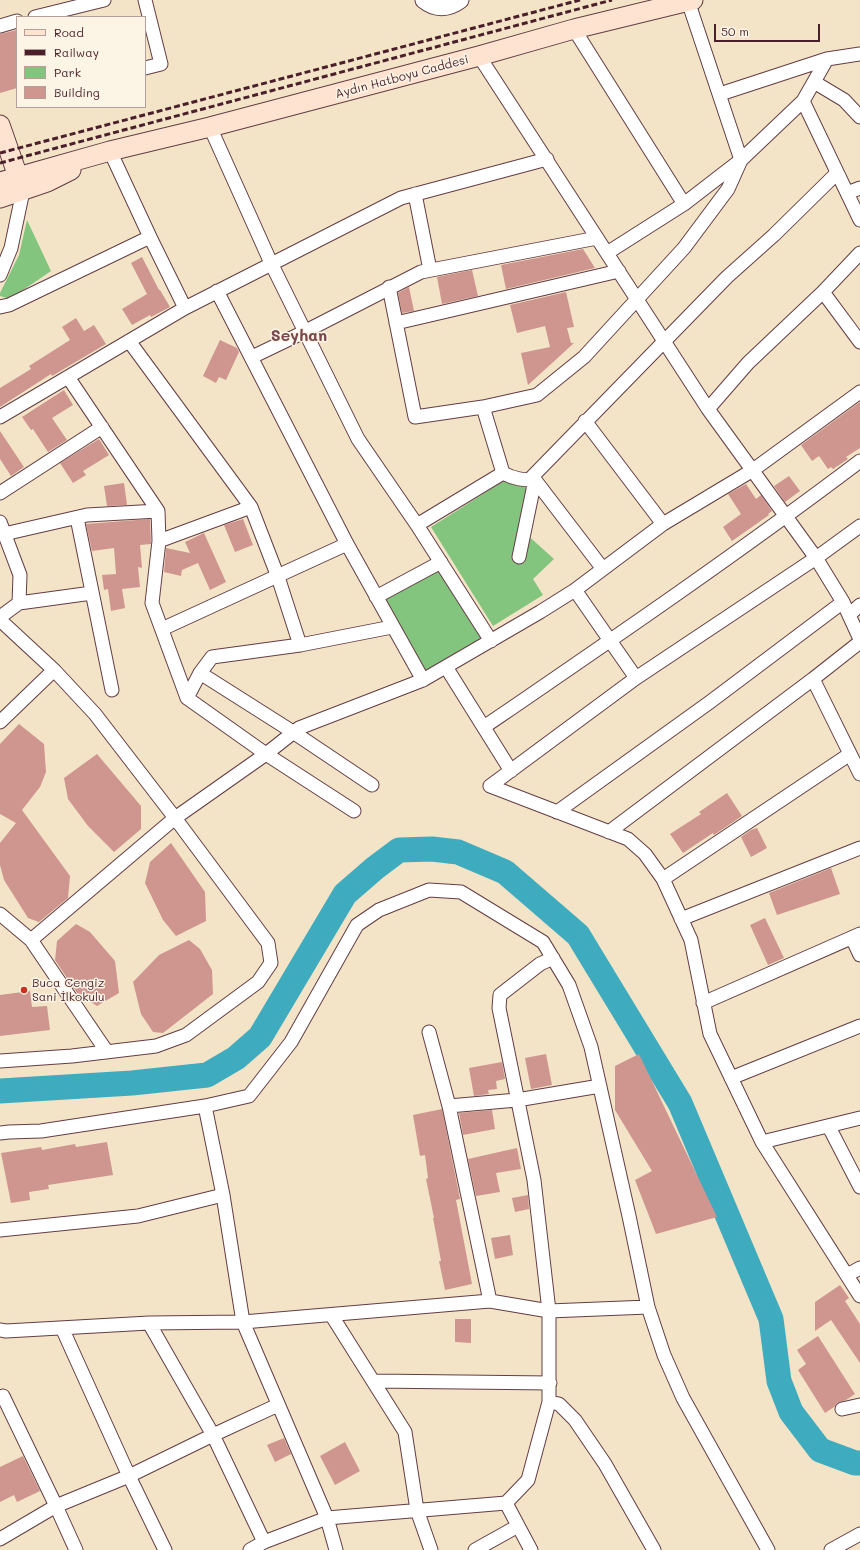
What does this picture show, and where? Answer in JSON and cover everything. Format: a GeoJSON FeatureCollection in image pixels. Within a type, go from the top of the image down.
{"type":"FeatureCollection","features":[{"type":"Feature","properties":{"kind":"main road","name":"Aydın Hatboyu Caddesi"},"geometry":{"type":"LineString","coordinates":[[0,198],[13,183],[47,182],[110,151],[210,127],[479,56],[574,29],[690,1]]}},
{"type":"Feature","properties":{"kind":"main road"},"geometry":{"type":"LineString","coordinates":[[0,125],[13,183]]}},
{"type":"Feature","properties":{"kind":"street"},"geometry":{"type":"LineString","coordinates":[[39,16],[104,0]]}},
{"type":"Feature","properties":{"kind":"street"},"geometry":{"type":"LineString","coordinates":[[145,0],[161,64],[146,68]]}},
{"type":"Feature","properties":{"kind":"street"},"geometry":{"type":"LineString","coordinates":[[424,0],[432,5],[440,7],[448,7],[460,0]]}},
{"type":"Feature","properties":{"kind":"street"},"geometry":{"type":"LineString","coordinates":[[389,287],[415,417],[483,407],[537,395],[584,357],[684,248],[728,189],[741,160],[690,1]]}},
{"type":"Feature","properties":{"kind":"street"},"geometry":{"type":"LineString","coordinates":[[0,26],[16,21]]}},
{"type":"Feature","properties":{"kind":"street"},"geometry":{"type":"LineString","coordinates":[[574,29],[684,204]]}},
{"type":"Feature","properties":{"kind":"street"},"geometry":{"type":"LineString","coordinates":[[720,94],[827,59],[860,54]]}},
{"type":"Feature","properties":{"kind":"street"},"geometry":{"type":"LineString","coordinates":[[479,56],[708,409],[816,558],[843,602],[860,641],[813,679],[609,832]]}},
{"type":"Feature","properties":{"kind":"street"},"geometry":{"type":"LineString","coordinates":[[607,253],[684,204],[741,160],[803,101],[827,59]]}},
{"type":"Feature","properties":{"kind":"street"},"geometry":{"type":"LineString","coordinates":[[814,82],[844,100],[860,117]]}},
{"type":"Feature","properties":{"kind":"street"},"geometry":{"type":"LineString","coordinates":[[803,101],[860,220]]}},
{"type":"Feature","properties":{"kind":"street"},"geometry":{"type":"LineString","coordinates":[[210,127],[271,263],[358,439],[417,525],[491,641]]}},
{"type":"Feature","properties":{"kind":"street"},"geometry":{"type":"LineString","coordinates":[[110,151],[185,308]]}},
{"type":"Feature","properties":{"kind":"street"},"geometry":{"type":"LineString","coordinates":[[0,417],[185,308],[401,198],[546,159]]}},
{"type":"Feature","properties":{"kind":"street"},"geometry":{"type":"LineString","coordinates":[[519,557],[532,480],[585,421],[727,277],[774,234],[837,172]]}},
{"type":"Feature","properties":{"kind":"street"},"geometry":{"type":"LineString","coordinates":[[0,275],[11,248],[13,183]]}},
{"type":"Feature","properties":{"kind":"street"},"geometry":{"type":"LineString","coordinates":[[847,193],[860,188]]}},
{"type":"Feature","properties":{"kind":"street"},"geometry":{"type":"LineString","coordinates":[[415,194],[430,270]]}},
{"type":"Feature","properties":{"kind":"street"},"geometry":{"type":"LineString","coordinates":[[0,307],[9,305],[150,237]]}},
{"type":"Feature","properties":{"kind":"street"},"geometry":{"type":"LineString","coordinates":[[252,356],[304,332],[389,287],[421,272],[597,238]]}},
{"type":"Feature","properties":{"kind":"street"},"geometry":{"type":"LineString","coordinates":[[708,409],[748,363],[860,253]]}},
{"type":"Feature","properties":{"kind":"street"},"geometry":{"type":"LineString","coordinates":[[396,323],[619,272]]}},
{"type":"Feature","properties":{"kind":"street"},"geometry":{"type":"LineString","coordinates":[[218,291],[347,544],[392,627],[423,680]]}},
{"type":"Feature","properties":{"kind":"street"},"geometry":{"type":"LineString","coordinates":[[822,292],[860,342]]}},
{"type":"Feature","properties":{"kind":"street"},"geometry":{"type":"LineString","coordinates":[[129,341],[251,507],[278,577],[300,645]]}},
{"type":"Feature","properties":{"kind":"street"},"geometry":{"type":"LineString","coordinates":[[68,377],[158,511],[159,541],[152,604],[187,698],[266,754],[354,811]]}},
{"type":"Feature","properties":{"kind":"street"},"geometry":{"type":"LineString","coordinates":[[31,940],[175,818],[266,754],[299,728],[423,680],[491,641],[575,590],[663,524],[753,470],[860,392]]}},
{"type":"Feature","properties":{"kind":"street"},"geometry":{"type":"LineString","coordinates":[[483,407],[503,473],[510,477],[532,480],[603,569]]}},
{"type":"Feature","properties":{"kind":"street"},"geometry":{"type":"LineString","coordinates":[[585,421],[663,524]]}},
{"type":"Feature","properties":{"kind":"street"},"geometry":{"type":"LineString","coordinates":[[0,493],[102,427]]}},
{"type":"Feature","properties":{"kind":"street"},"geometry":{"type":"LineString","coordinates":[[484,727],[610,641],[786,517],[860,461]]}},
{"type":"Feature","properties":{"kind":"street"},"geometry":{"type":"LineString","coordinates":[[417,525],[503,473]]}},
{"type":"Feature","properties":{"kind":"street"},"geometry":{"type":"LineString","coordinates":[[159,541],[251,507]]}},
{"type":"Feature","properties":{"kind":"street"},"geometry":{"type":"LineString","coordinates":[[19,603],[20,575],[2,528],[88,515],[158,511]]}},
{"type":"Feature","properties":{"kind":"street"},"geometry":{"type":"LineString","coordinates":[[76,518],[112,690]]}},
{"type":"Feature","properties":{"kind":"street"},"geometry":{"type":"LineString","coordinates":[[860,526],[816,558],[636,678],[490,786],[628,839],[645,854],[663,879],[691,940],[710,1034],[762,1142],[860,1296]]}},
{"type":"Feature","properties":{"kind":"street"},"geometry":{"type":"LineString","coordinates":[[162,629],[347,544]]}},
{"type":"Feature","properties":{"kind":"street"},"geometry":{"type":"LineString","coordinates":[[376,597],[441,562]]}},
{"type":"Feature","properties":{"kind":"street"},"geometry":{"type":"LineString","coordinates":[[575,590],[636,678]]}},
{"type":"Feature","properties":{"kind":"street"},"geometry":{"type":"LineString","coordinates":[[0,1061],[72,1056],[156,1046],[186,1035],[258,982],[271,963],[268,942],[95,714],[54,670],[0,618],[19,603],[92,593]]}},
{"type":"Feature","properties":{"kind":"street"},"geometry":{"type":"LineString","coordinates":[[556,812],[710,702],[843,602]]}},
{"type":"Feature","properties":{"kind":"street"},"geometry":{"type":"LineString","coordinates":[[849,615],[860,605]]}},
{"type":"Feature","properties":{"kind":"street"},"geometry":{"type":"LineString","coordinates":[[187,698],[200,673],[212,657],[300,645],[392,627]]}},
{"type":"Feature","properties":{"kind":"street"},"geometry":{"type":"LineString","coordinates":[[446,667],[511,771]]}},
{"type":"Feature","properties":{"kind":"street"},"geometry":{"type":"LineString","coordinates":[[0,722],[54,670]]}},
{"type":"Feature","properties":{"kind":"street"},"geometry":{"type":"LineString","coordinates":[[200,673],[293,732],[372,785]]}},
{"type":"Feature","properties":{"kind":"street"},"geometry":{"type":"LineString","coordinates":[[813,679],[860,774]]}},
{"type":"Feature","properties":{"kind":"street"},"geometry":{"type":"LineString","coordinates":[[663,879],[850,754]]}},
{"type":"Feature","properties":{"kind":"street"},"geometry":{"type":"LineString","coordinates":[[682,919],[860,848]]}},
{"type":"Feature","properties":{"kind":"street"},"geometry":{"type":"LineString","coordinates":[[0,1133],[41,1132],[205,1106],[249,1096],[292,1042],[357,925],[378,910],[429,890],[461,892],[543,942],[570,985],[591,1047],[648,1306],[664,1355],[683,1398],[768,1550]]}},
{"type":"Feature","properties":{"kind":"street"},"geometry":{"type":"LineString","coordinates":[[0,914],[31,940],[107,1052]]}},
{"type":"Feature","properties":{"kind":"street"},"geometry":{"type":"LineString","coordinates":[[704,1003],[856,936],[860,955]]}},
{"type":"Feature","properties":{"kind":"street"},"geometry":{"type":"LineString","coordinates":[[250,1550],[264,1542],[327,1518],[506,1503],[528,1480],[549,1402],[550,1311],[534,1180],[498,1008],[500,995],[540,964],[553,958]]}},
{"type":"Feature","properties":{"kind":"street"},"geometry":{"type":"LineString","coordinates":[[731,1078],[860,1026]]}},
{"type":"Feature","properties":{"kind":"street"},"geometry":{"type":"LineString","coordinates":[[430,1032],[448,1106],[490,1301]]}},
{"type":"Feature","properties":{"kind":"street"},"geometry":{"type":"LineString","coordinates":[[448,1106],[517,1100],[600,1086]]}},
{"type":"Feature","properties":{"kind":"street"},"geometry":{"type":"LineString","coordinates":[[205,1106],[223,1195],[243,1322],[327,1518],[336,1550]]}},
{"type":"Feature","properties":{"kind":"street"},"geometry":{"type":"LineString","coordinates":[[762,1142],[829,1127],[860,1118]]}},
{"type":"Feature","properties":{"kind":"street"},"geometry":{"type":"LineString","coordinates":[[829,1127],[860,1188]]}},
{"type":"Feature","properties":{"kind":"street"},"geometry":{"type":"LineString","coordinates":[[0,1230],[138,1216],[223,1195]]}},
{"type":"Feature","properties":{"kind":"street"},"geometry":{"type":"LineString","coordinates":[[847,1275],[860,1268]]}},
{"type":"Feature","properties":{"kind":"street"},"geometry":{"type":"LineString","coordinates":[[0,1330],[6,1331],[149,1323],[243,1322],[332,1316],[490,1301],[550,1311],[648,1306]]}},
{"type":"Feature","properties":{"kind":"street"},"geometry":{"type":"LineString","coordinates":[[332,1316],[405,1432],[417,1510],[431,1550]]}},
{"type":"Feature","properties":{"kind":"street"},"geometry":{"type":"LineString","coordinates":[[149,1323],[213,1435],[264,1542]]}},
{"type":"Feature","properties":{"kind":"street"},"geometry":{"type":"LineString","coordinates":[[62,1328],[129,1476],[165,1550]]}},
{"type":"Feature","properties":{"kind":"street"},"geometry":{"type":"LineString","coordinates":[[373,1381],[550,1383]]}},
{"type":"Feature","properties":{"kind":"street"},"geometry":{"type":"LineString","coordinates":[[3,1396],[76,1550]]}},
{"type":"Feature","properties":{"kind":"street"},"geometry":{"type":"LineString","coordinates":[[549,1402],[559,1404],[575,1420],[605,1464],[654,1550]]}},
{"type":"Feature","properties":{"kind":"street"},"geometry":{"type":"LineString","coordinates":[[0,1539],[56,1506],[129,1476],[278,1405]]}},
{"type":"Feature","properties":{"kind":"street"},"geometry":{"type":"LineString","coordinates":[[842,1409],[860,1405]]}},
{"type":"Feature","properties":{"kind":"street"},"geometry":{"type":"LineString","coordinates":[[506,1503],[531,1550]]}},
{"type":"Feature","properties":{"kind":"street"},"geometry":{"type":"LineString","coordinates":[[475,1550],[518,1526]]}},
{"type":"Feature","properties":{"kind":"street"},"geometry":{"type":"LineString","coordinates":[[831,1550],[860,1534]]}},
{"type":"Feature","properties":{"kind":"green space"},"geometry":{"type":"Polygon","coordinates":[[[27,220],[51,271],[10,299],[0,296],[0,293],[19,255],[27,220]]]}},
{"type":"Feature","properties":{"kind":"green space"},"geometry":{"type":"Polygon","coordinates":[[[510,477],[535,480],[524,532],[554,559],[533,579],[543,595],[493,626],[431,527],[510,477]]]}},
{"type":"Feature","properties":{"kind":"green space"},"geometry":{"type":"Polygon","coordinates":[[[441,562],[491,641],[423,680],[376,597],[441,562]]]}},
{"type":"Feature","properties":{"kind":"building"},"geometry":{"type":"Polygon","coordinates":[[[16,30],[16,88],[0,93],[0,34],[16,30]]]}},
{"type":"Feature","properties":{"kind":"building"},"geometry":{"type":"Polygon","coordinates":[[[583,249],[595,268],[506,289],[501,265],[583,249]]]}},
{"type":"Feature","properties":{"kind":"building"},"geometry":{"type":"Polygon","coordinates":[[[142,257],[159,290],[170,307],[151,317],[150,315],[132,325],[122,309],[147,294],[131,263],[142,257]]]}},
{"type":"Feature","properties":{"kind":"building"},"geometry":{"type":"Polygon","coordinates":[[[472,270],[478,296],[442,304],[437,277],[472,270]]]}},
{"type":"Feature","properties":{"kind":"building"},"geometry":{"type":"Polygon","coordinates":[[[409,287],[414,311],[402,313],[398,293],[409,287]]]}},
{"type":"Feature","properties":{"kind":"building"},"geometry":{"type":"Polygon","coordinates":[[[566,292],[574,327],[567,328],[571,343],[574,343],[528,385],[521,353],[550,347],[545,326],[517,333],[510,305],[566,292]]]}},
{"type":"Feature","properties":{"kind":"building"},"geometry":{"type":"Polygon","coordinates":[[[76,318],[84,331],[94,325],[106,344],[52,376],[51,374],[0,407],[0,388],[31,369],[29,366],[70,340],[62,327],[76,318]]]}},
{"type":"Feature","properties":{"kind":"building"},"geometry":{"type":"Polygon","coordinates":[[[220,340],[237,348],[239,352],[226,380],[219,377],[216,383],[203,376],[220,340]]]}},
{"type":"Feature","properties":{"kind":"building"},"geometry":{"type":"Polygon","coordinates":[[[64,390],[73,405],[52,418],[67,440],[48,452],[33,429],[31,430],[22,417],[64,390]]]}},
{"type":"Feature","properties":{"kind":"building"},"geometry":{"type":"Polygon","coordinates":[[[860,402],[860,448],[846,457],[848,459],[833,469],[831,467],[828,469],[819,456],[812,461],[801,445],[860,402]]]}},
{"type":"Feature","properties":{"kind":"building"},"geometry":{"type":"Polygon","coordinates":[[[0,431],[24,467],[11,476],[0,459],[0,431]]]}},
{"type":"Feature","properties":{"kind":"building"},"geometry":{"type":"Polygon","coordinates":[[[99,439],[109,455],[83,471],[86,475],[73,483],[60,463],[99,439]]]}},
{"type":"Feature","properties":{"kind":"building"},"geometry":{"type":"Polygon","coordinates":[[[789,476],[800,491],[785,502],[774,486],[789,476]]]}},
{"type":"Feature","properties":{"kind":"building"},"geometry":{"type":"Polygon","coordinates":[[[124,483],[127,505],[107,506],[104,486],[124,483]]]}},
{"type":"Feature","properties":{"kind":"building"},"geometry":{"type":"Polygon","coordinates":[[[746,484],[756,499],[761,495],[772,511],[768,514],[769,515],[732,541],[723,527],[741,514],[728,494],[746,484]]]}},
{"type":"Feature","properties":{"kind":"building"},"geometry":{"type":"Polygon","coordinates":[[[150,519],[151,544],[140,545],[142,568],[138,567],[140,587],[122,589],[125,608],[111,611],[108,589],[104,590],[102,575],[116,574],[114,548],[92,551],[86,524],[150,519]]]}},
{"type":"Feature","properties":{"kind":"building"},"geometry":{"type":"Polygon","coordinates":[[[243,519],[253,545],[235,552],[224,525],[243,519]]]}},
{"type":"Feature","properties":{"kind":"building"},"geometry":{"type":"Polygon","coordinates":[[[204,533],[226,582],[210,590],[198,563],[182,570],[181,576],[164,572],[166,548],[190,553],[185,542],[204,533]]]}},
{"type":"Feature","properties":{"kind":"building"},"geometry":{"type":"Polygon","coordinates":[[[19,724],[44,744],[46,772],[40,787],[22,810],[70,876],[68,898],[39,922],[28,918],[4,880],[0,865],[0,843],[16,823],[0,814],[0,744],[19,724]]]}},
{"type":"Feature","properties":{"kind":"building"},"geometry":{"type":"Polygon","coordinates":[[[97,754],[141,806],[141,829],[114,852],[88,826],[68,799],[64,778],[97,754]]]}},
{"type":"Feature","properties":{"kind":"building"},"geometry":{"type":"Polygon","coordinates":[[[727,793],[742,816],[714,835],[713,833],[683,853],[670,834],[701,814],[699,812],[727,793]]]}},
{"type":"Feature","properties":{"kind":"building"},"geometry":{"type":"Polygon","coordinates":[[[757,828],[767,848],[751,857],[741,837],[757,828]]]}},
{"type":"Feature","properties":{"kind":"building"},"geometry":{"type":"Polygon","coordinates":[[[171,843],[205,892],[206,921],[176,936],[163,920],[145,883],[150,862],[171,843]]]}},
{"type":"Feature","properties":{"kind":"building"},"geometry":{"type":"Polygon","coordinates":[[[831,868],[840,894],[777,915],[769,893],[831,868]]]}},
{"type":"Feature","properties":{"kind":"building"},"geometry":{"type":"Polygon","coordinates":[[[765,918],[784,958],[768,965],[750,925],[765,918]]]}},
{"type":"Feature","properties":{"kind":"building"},"geometry":{"type":"Polygon","coordinates":[[[76,924],[90,932],[115,961],[119,993],[97,1006],[77,993],[55,960],[57,941],[76,924]]]}},
{"type":"Feature","properties":{"kind":"building"},"geometry":{"type":"Polygon","coordinates":[[[189,940],[200,949],[212,970],[213,994],[163,1033],[153,1032],[141,1014],[133,982],[159,955],[189,940]]]}},
{"type":"Feature","properties":{"kind":"building","name":"Buca Cengiz Sani İlkokulu"},"geometry":{"type":"Polygon","coordinates":[[[30,991],[32,1007],[47,1006],[50,1030],[0,1036],[0,995],[30,991]]]}},
{"type":"Feature","properties":{"kind":"building"},"geometry":{"type":"Polygon","coordinates":[[[546,1054],[552,1085],[531,1089],[525,1058],[546,1054]]]}},
{"type":"Feature","properties":{"kind":"building"},"geometry":{"type":"Polygon","coordinates":[[[639,1054],[717,1217],[656,1234],[635,1180],[652,1171],[615,1110],[615,1066],[639,1054]]]}},
{"type":"Feature","properties":{"kind":"building"},"geometry":{"type":"Polygon","coordinates":[[[502,1062],[505,1079],[496,1081],[497,1089],[488,1090],[489,1094],[474,1096],[469,1068],[502,1062]]]}},
{"type":"Feature","properties":{"kind":"building"},"geometry":{"type":"Polygon","coordinates":[[[442,1109],[460,1199],[456,1200],[472,1284],[445,1290],[439,1261],[441,1261],[434,1218],[426,1179],[428,1178],[425,1155],[420,1156],[413,1115],[442,1109]]]}},
{"type":"Feature","properties":{"kind":"building"},"geometry":{"type":"Polygon","coordinates":[[[492,1110],[495,1129],[463,1135],[459,1113],[492,1110]]]}},
{"type":"Feature","properties":{"kind":"building"},"geometry":{"type":"Polygon","coordinates":[[[107,1142],[113,1175],[48,1185],[49,1189],[29,1192],[30,1200],[11,1203],[1,1153],[41,1147],[42,1150],[75,1144],[76,1147],[107,1142]]]}},
{"type":"Feature","properties":{"kind":"building"},"geometry":{"type":"Polygon","coordinates":[[[517,1148],[521,1169],[496,1173],[500,1192],[476,1196],[468,1159],[517,1148]]]}},
{"type":"Feature","properties":{"kind":"building"},"geometry":{"type":"Polygon","coordinates":[[[528,1195],[529,1209],[515,1212],[512,1198],[528,1195]]]}},
{"type":"Feature","properties":{"kind":"building"},"geometry":{"type":"Polygon","coordinates":[[[510,1235],[513,1255],[495,1259],[491,1238],[510,1235]]]}},
{"type":"Feature","properties":{"kind":"building"},"geometry":{"type":"Polygon","coordinates":[[[840,1285],[849,1298],[845,1301],[860,1324],[860,1363],[831,1320],[815,1331],[815,1302],[840,1285]]]}},
{"type":"Feature","properties":{"kind":"building"},"geometry":{"type":"Polygon","coordinates":[[[455,1319],[471,1319],[471,1343],[455,1342],[455,1319]]]}},
{"type":"Feature","properties":{"kind":"building"},"geometry":{"type":"Polygon","coordinates":[[[818,1336],[855,1394],[846,1400],[837,1403],[825,1413],[798,1370],[806,1364],[797,1350],[818,1336]]]}},
{"type":"Feature","properties":{"kind":"building"},"geometry":{"type":"Polygon","coordinates":[[[284,1438],[291,1454],[275,1462],[267,1445],[284,1438]]]}},
{"type":"Feature","properties":{"kind":"building"},"geometry":{"type":"Polygon","coordinates":[[[345,1442],[360,1471],[335,1485],[320,1456],[345,1442]]]}},
{"type":"Feature","properties":{"kind":"building"},"geometry":{"type":"Polygon","coordinates":[[[23,1456],[40,1491],[17,1502],[14,1495],[0,1502],[0,1467],[23,1456]]]}},
{"type":"Feature","properties":{"kind":"waterway"},"geometry":{"type":"LineString","coordinates":[[0,1091],[132,1083],[207,1075],[236,1058],[260,1037],[345,894],[375,868],[399,850],[432,849],[458,852],[505,872],[578,935],[680,1103],[771,1319],[779,1381],[791,1412],[820,1450],[855,1463],[860,1463]]}},
{"type":"Feature","properties":{"kind":"railway"},"geometry":{"type":"LineString","coordinates":[[0,153],[580,0]]}},
{"type":"Feature","properties":{"kind":"railway"},"geometry":{"type":"LineString","coordinates":[[0,163],[612,0]]}},
{"type":"Feature","properties":{"kind":"place","name":"Buca Cengiz Sani İlkokulu"},"geometry":{"type":"Point","coordinates":[24,990]}},
{"type":"Feature","properties":{"kind":"district","name":"Seyhan"},"geometry":{"type":"Point","coordinates":[299,336]}}]}
